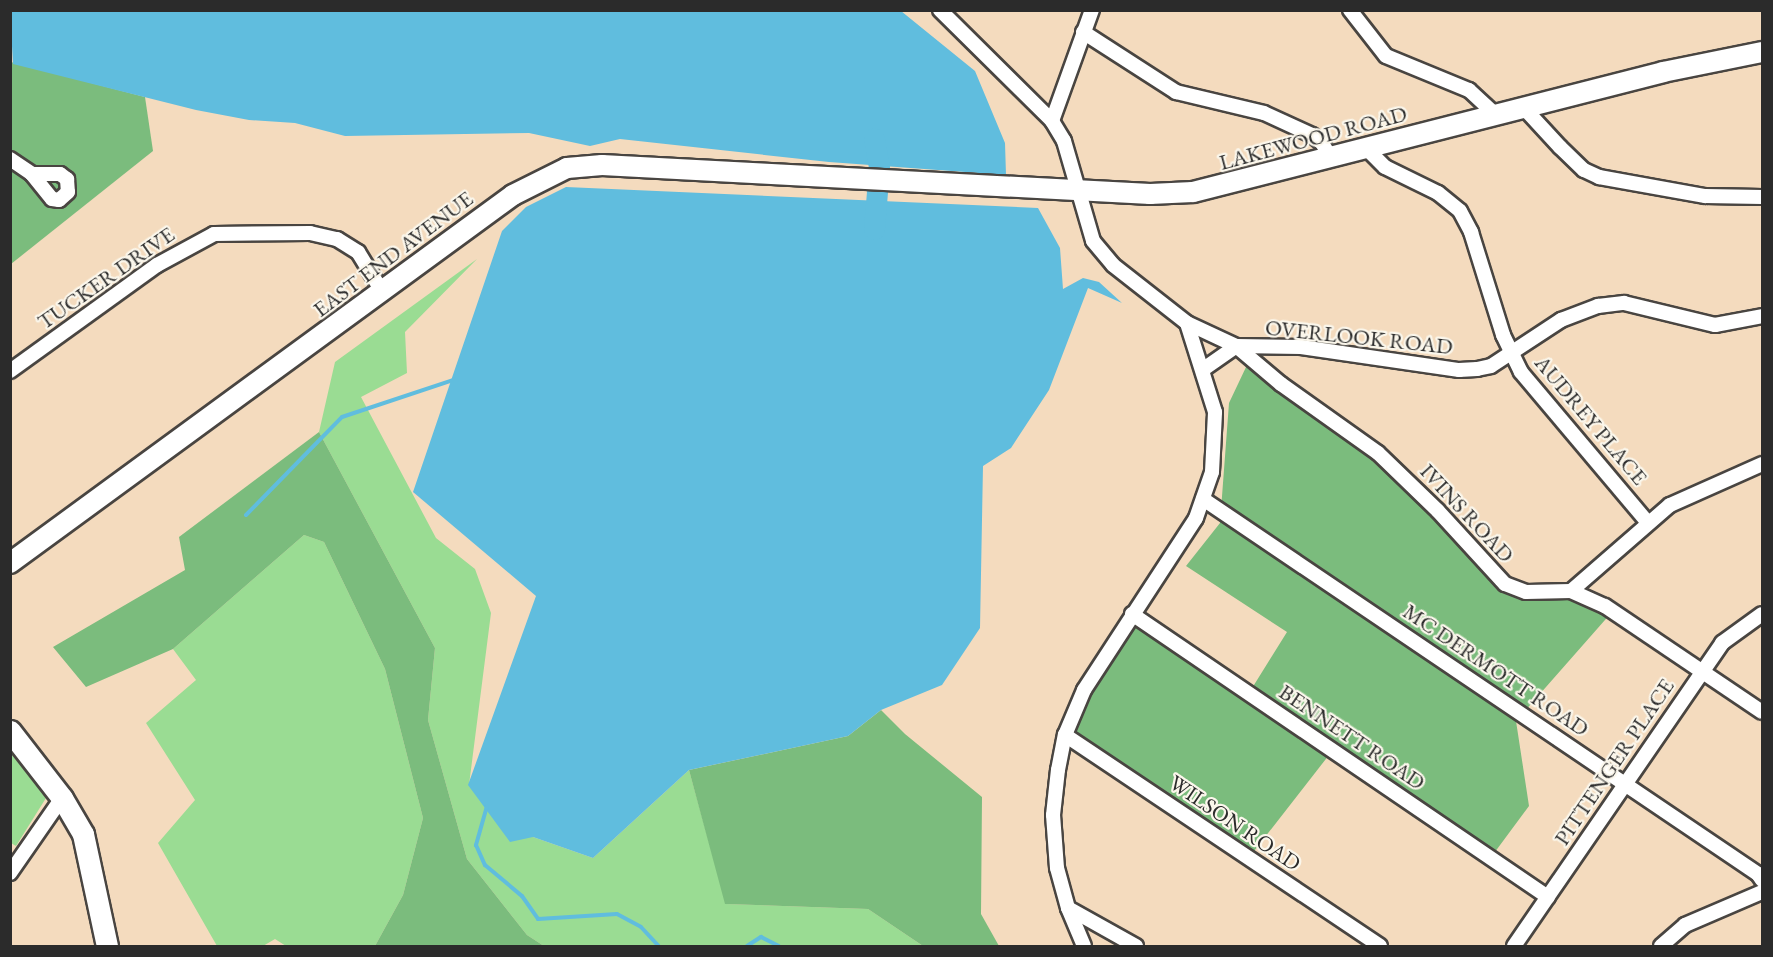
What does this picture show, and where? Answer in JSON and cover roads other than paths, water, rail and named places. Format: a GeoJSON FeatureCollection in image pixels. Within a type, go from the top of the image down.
{"type":"FeatureCollection","features":[{"type":"Feature","properties":{"kind":"main road"},"geometry":{"type":"LineString","coordinates":[[10,731],[75,818],[88,850],[107,946]]}},
{"type":"Feature","properties":{"kind":"street","name":"IVINS ROAD"},"geometry":{"type":"LineString","coordinates":[[940,10],[1052,121],[1064,141],[1087,227],[1101,253],[1187,322],[1236,346],[1401,473],[1493,576],[1526,592],[1571,591],[1615,612],[1762,712]]}},
{"type":"Feature","properties":{"kind":"street"},"geometry":{"type":"LineString","coordinates":[[1052,121],[1092,10]]}},
{"type":"Feature","properties":{"kind":"street"},"geometry":{"type":"LineString","coordinates":[[1350,10],[1386,56],[1469,90],[1496,115]]}},
{"type":"Feature","properties":{"kind":"street"},"geometry":{"type":"LineString","coordinates":[[1083,32],[1176,92],[1264,113],[1312,135],[1323,142],[1331,158]]}},
{"type":"Feature","properties":{"kind":"street","name":"LAKEWOOD ROAD"},"geometry":{"type":"LineString","coordinates":[[866,180],[1193,192],[1663,72],[1762,52]]}},
{"type":"Feature","properties":{"kind":"street"},"geometry":{"type":"LineString","coordinates":[[1524,108],[1584,170],[1599,177],[1694,194],[1762,197]]}},
{"type":"Feature","properties":{"kind":"street","name":"AUDREY PLACE"},"geometry":{"type":"LineString","coordinates":[[1367,149],[1385,167],[1438,193],[1460,211],[1471,232],[1512,353],[1521,372],[1648,523]]}},
{"type":"Feature","properties":{"kind":"street"},"geometry":{"type":"LineString","coordinates":[[10,159],[32,174]]}},
{"type":"Feature","properties":{"kind":"street","name":"EAST END AVENUE"},"geometry":{"type":"LineString","coordinates":[[10,563],[383,293],[513,195],[567,168],[602,165],[866,180]]}},
{"type":"Feature","properties":{"kind":"street","name":"TUCKER DRIVE"},"geometry":{"type":"LineString","coordinates":[[10,371],[157,265],[214,234],[310,233],[337,239],[362,256],[383,293]]}},
{"type":"Feature","properties":{"kind":"street","name":"OVERLOOK ROAD"},"geometry":{"type":"LineString","coordinates":[[1205,368],[1236,346],[1301,347],[1459,370],[1491,366],[1561,320],[1598,306],[1624,303],[1715,325],[1746,322],[1762,316]]}},
{"type":"Feature","properties":{"kind":"street"},"geometry":{"type":"LineString","coordinates":[[1084,946],[1068,908],[1057,868],[1053,815],[1065,735],[1084,690],[1184,538],[1203,499],[1212,472],[1216,442],[1215,412],[1205,368],[1187,322]]}},
{"type":"Feature","properties":{"kind":"street"},"geometry":{"type":"LineString","coordinates":[[1571,591],[1678,499],[1762,464]]}},
{"type":"Feature","properties":{"kind":"street","name":"MC DERMOTT ROAD"},"geometry":{"type":"LineString","coordinates":[[1203,499],[1758,873],[1762,880]]}},
{"type":"Feature","properties":{"kind":"street","name":"BENNETT ROAD"},"geometry":{"type":"LineString","coordinates":[[1132,614],[1548,897]]}},
{"type":"Feature","properties":{"kind":"street","name":"PITTENGER PLACE"},"geometry":{"type":"LineString","coordinates":[[1514,946],[1722,643],[1762,614]]}},
{"type":"Feature","properties":{"kind":"street","name":"WILSON ROAD"},"geometry":{"type":"LineString","coordinates":[[1065,735],[1380,946]]}},
{"type":"Feature","properties":{"kind":"street"},"geometry":{"type":"LineString","coordinates":[[10,873],[62,798]]}},
{"type":"Feature","properties":{"kind":"street"},"geometry":{"type":"LineString","coordinates":[[1661,946],[1684,925],[1762,892]]}},
{"type":"Feature","properties":{"kind":"street"},"geometry":{"type":"LineString","coordinates":[[1068,908],[1136,946]]}},
{"type":"Feature","properties":{"kind":"water"},"geometry":{"type":"Polygon","coordinates":[[[10,11],[901,11],[975,71],[1005,143],[1006,175],[829,162],[620,139],[590,146],[529,133],[345,136],[295,123],[249,120],[196,110],[13,64],[10,11]]]}},
{"type":"Feature","properties":{"kind":"water"},"geometry":{"type":"Polygon","coordinates":[[[566,187],[1038,208],[1060,248],[1063,289],[1083,278],[1099,282],[1122,303],[1088,288],[1049,390],[1011,448],[983,466],[980,628],[942,685],[881,710],[848,736],[689,770],[593,858],[533,837],[510,842],[468,785],[536,596],[413,492],[502,231],[526,207],[566,187]]]}},
{"type":"Feature","properties":{"kind":"waterway"},"geometry":{"type":"LineString","coordinates":[[874,138],[879,167],[874,229]]}},
{"type":"Feature","properties":{"kind":"waterway"},"geometry":{"type":"LineString","coordinates":[[246,515],[342,417],[456,379]]}},
{"type":"Feature","properties":{"kind":"waterway"},"geometry":{"type":"LineString","coordinates":[[487,806],[476,845],[485,865],[522,896],[538,919],[617,914],[641,927],[659,946]]}},
{"type":"Feature","properties":{"kind":"waterway"},"geometry":{"type":"LineString","coordinates":[[747,946],[761,937],[779,946]]}}]}
